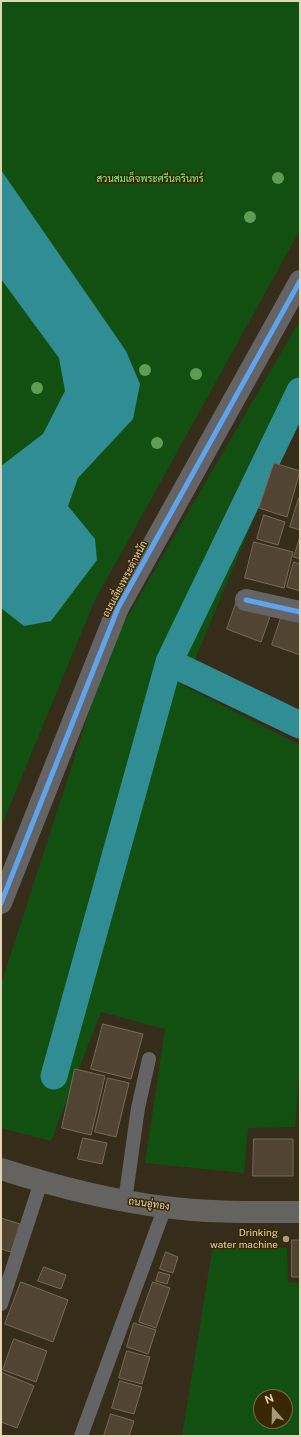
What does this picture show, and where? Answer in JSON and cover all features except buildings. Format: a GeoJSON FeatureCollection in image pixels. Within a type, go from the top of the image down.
{"type":"FeatureCollection","features":[{"type":"Feature","properties":{"kind":"main road","name":"ถนนอู่ทอง"},"geometry":{"type":"LineString","coordinates":[[1,1170],[41,1182],[125,1201],[165,1207],[233,1212],[300,1212]]}},
{"type":"Feature","properties":{"kind":"street","name":"ถนนเลี่ยงพระตำหนัก"},"geometry":{"type":"LineString","coordinates":[[1,903],[118,608],[300,281]]}},
{"type":"Feature","properties":{"kind":"street"},"geometry":{"type":"LineString","coordinates":[[246,600],[300,612]]}},
{"type":"Feature","properties":{"kind":"lane"},"geometry":{"type":"LineString","coordinates":[[125,1201],[138,1108],[149,1059]]}},
{"type":"Feature","properties":{"kind":"lane"},"geometry":{"type":"LineString","coordinates":[[1,1304],[41,1182]]}},
{"type":"Feature","properties":{"kind":"lane"},"geometry":{"type":"LineString","coordinates":[[81,1436],[165,1207]]}},
{"type":"Feature","properties":{"kind":"green space","name":"สวนสมเด็จพระศรีนครินทร์"},"geometry":{"type":"Polygon","coordinates":[[[1,1],[300,1],[300,230],[94,602],[1,827],[1,1]]]}},
{"type":"Feature","properties":{"kind":"green space"},"geometry":{"type":"Polygon","coordinates":[[[300,320],[300,407],[184,686],[300,745],[300,1066],[295,1127],[248,1128],[244,1173],[145,1163],[165,1029],[101,1012],[51,1141],[1,1128],[1,984],[111,645],[300,320]]]}},
{"type":"Feature","properties":{"kind":"green space"},"geometry":{"type":"Polygon","coordinates":[[[213,1245],[287,1248],[288,1282],[300,1283],[300,1436],[182,1436],[213,1245]]]}},
{"type":"Feature","properties":{"kind":"water"},"geometry":{"type":"Polygon","coordinates":[[[1,170],[126,351],[140,384],[133,419],[78,478],[68,506],[95,539],[97,560],[51,621],[24,626],[1,608],[1,466],[43,434],[65,391],[59,358],[1,279],[1,170]]]}},
{"type":"Feature","properties":{"kind":"waterway"},"geometry":{"type":"LineString","coordinates":[[54,1076],[169,662],[300,391]]}},
{"type":"Feature","properties":{"kind":"waterway"},"geometry":{"type":"LineString","coordinates":[[169,662],[300,725]]}},
{"type":"Feature","properties":{"kind":"cycle path"},"geometry":{"type":"LineString","coordinates":[[1,903],[118,608],[300,281]]}},
{"type":"Feature","properties":{"kind":"cycle path"},"geometry":{"type":"LineString","coordinates":[[246,600],[300,612]]}},
{"type":"Feature","properties":{"kind":"place","name":"Drinking water machine"},"geometry":{"type":"Point","coordinates":[286,1239]}}]}
